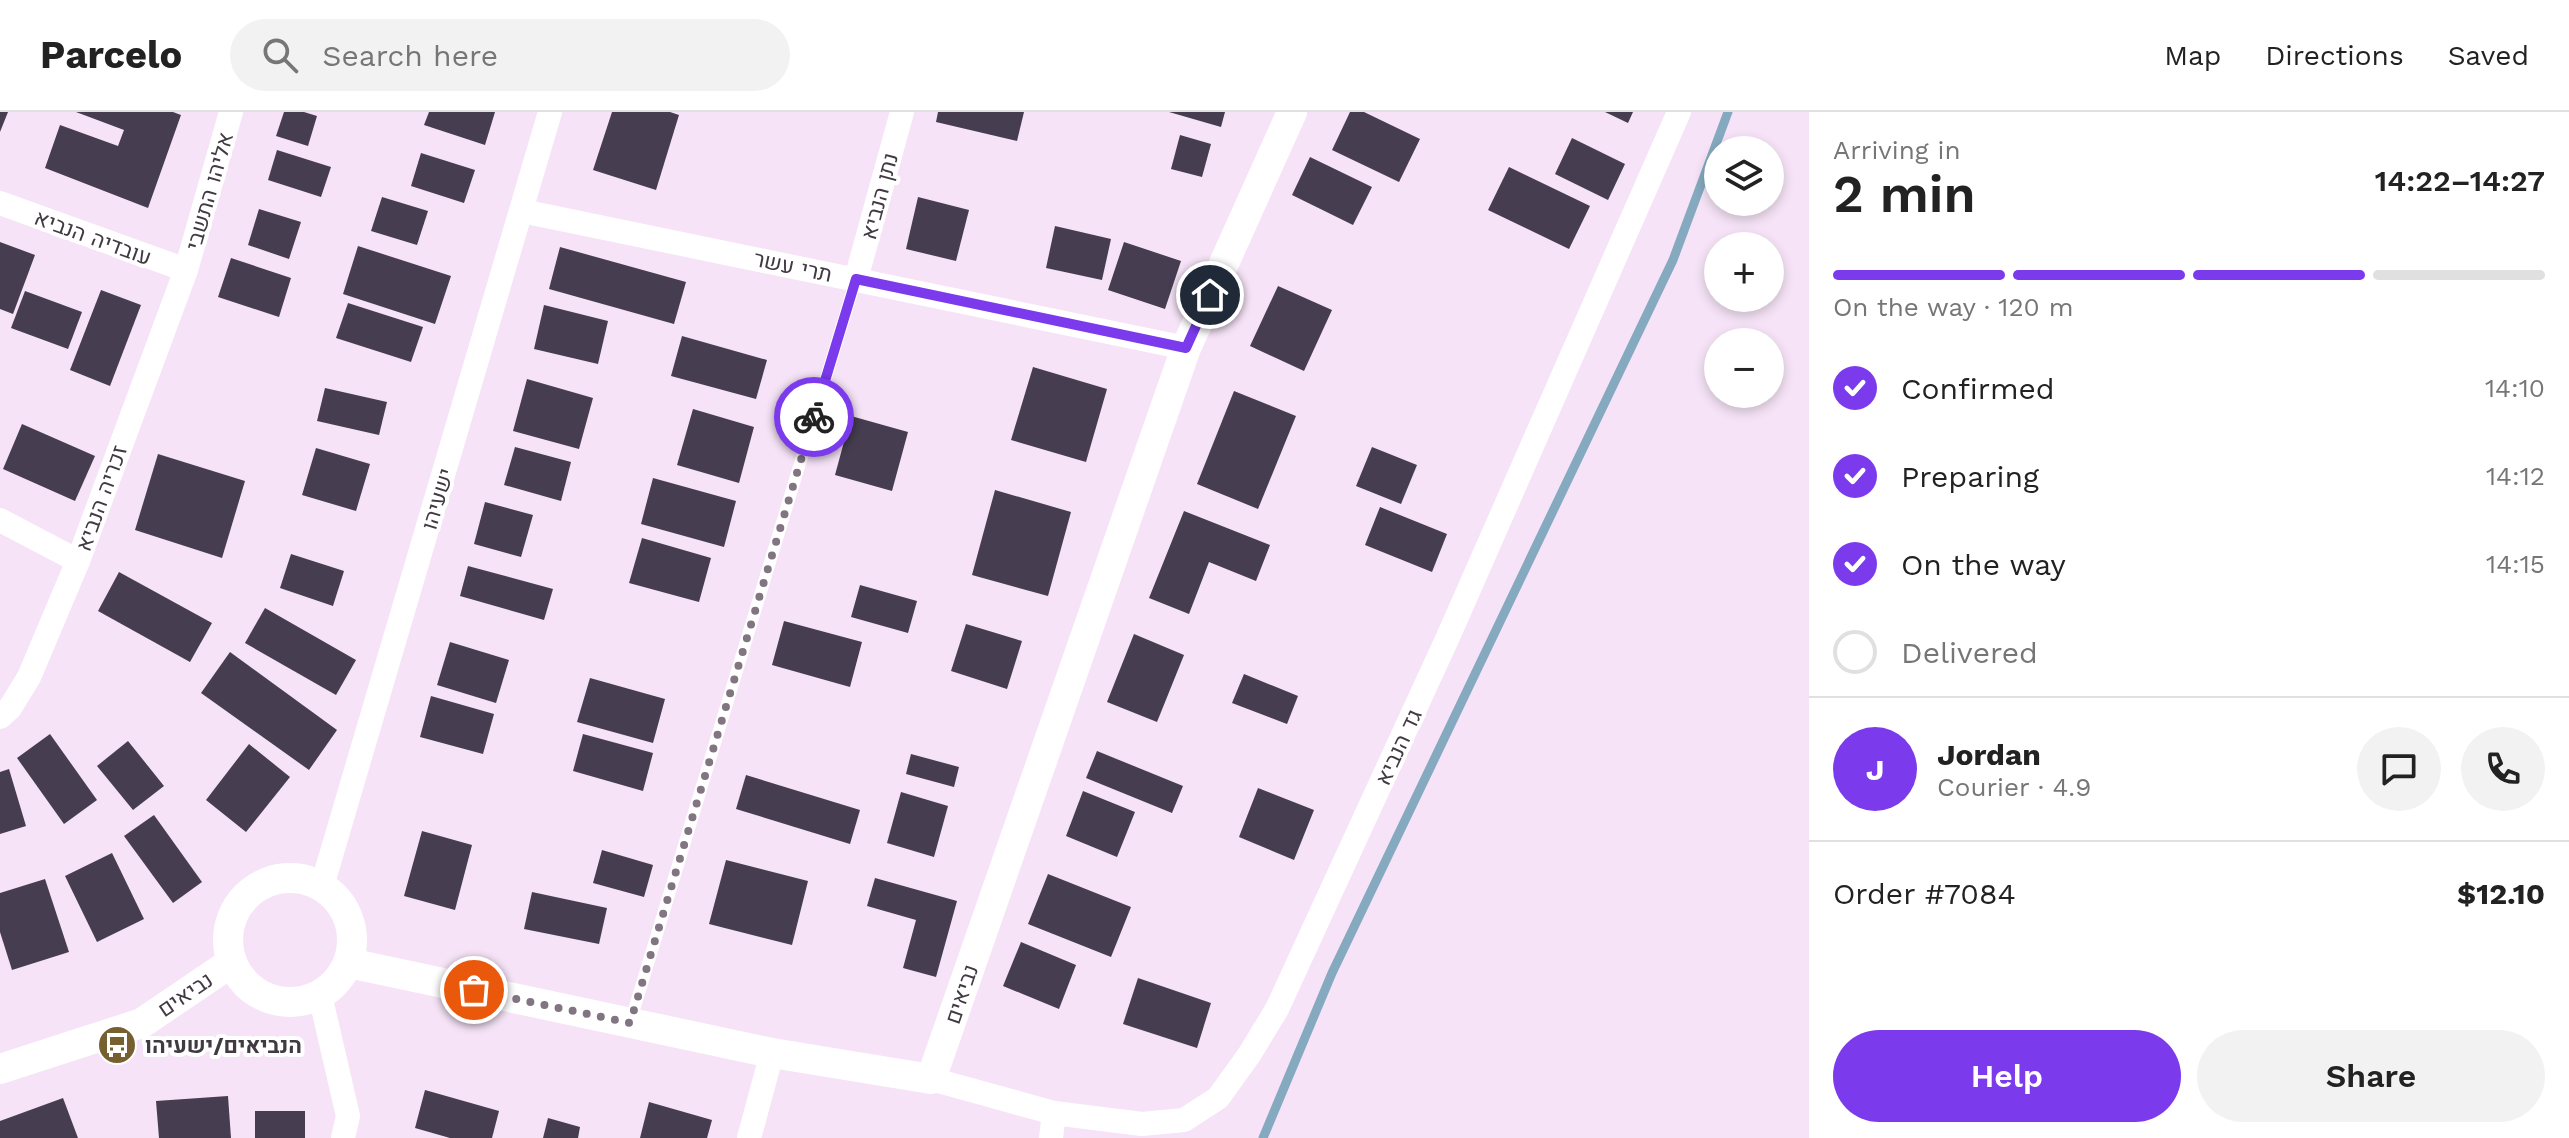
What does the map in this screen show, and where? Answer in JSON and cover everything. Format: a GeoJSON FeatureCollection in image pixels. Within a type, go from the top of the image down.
{"type":"FeatureCollection","features":[{"type":"Feature","properties":{"kind":"street","name":"אליהו התשבי"},"geometry":{"type":"LineString","coordinates":[[186,270],[231,112]]}},
{"type":"Feature","properties":{"kind":"street","name":"ישעיהו"},"geometry":{"type":"LineString","coordinates":[[322,886],[550,112]]}},
{"type":"Feature","properties":{"kind":"street","name":"נתן הנביא"},"geometry":{"type":"LineString","coordinates":[[856,279],[902,112]]}},
{"type":"Feature","properties":{"kind":"street"},"geometry":{"type":"LineString","coordinates":[[1186,348],[1292,112]]}},
{"type":"Feature","properties":{"kind":"street","name":"גד הנביא"},"geometry":{"type":"LineString","coordinates":[[931,1079],[1054,1113],[1142,1124],[1184,1120],[1218,1098],[1277,1009],[1448,637],[1679,112]]}},
{"type":"Feature","properties":{"kind":"street","name":"עובדיה הנביא"},"geometry":{"type":"LineString","coordinates":[[0,203],[186,270]]}},
{"type":"Feature","properties":{"kind":"street","name":"תרי עשר"},"geometry":{"type":"LineString","coordinates":[[522,211],[1186,348]]}},
{"type":"Feature","properties":{"kind":"street","name":"זכריה הנביא"},"geometry":{"type":"LineString","coordinates":[[0,717],[10,708],[29,677],[78,561],[186,270]]}},
{"type":"Feature","properties":{"kind":"street","name":"נביאים"},"geometry":{"type":"LineString","coordinates":[[931,1079],[1186,348]]}},
{"type":"Feature","properties":{"kind":"street"},"geometry":{"type":"LineString","coordinates":[[0,520],[78,561]]}},
{"type":"Feature","properties":{"kind":"street"},"geometry":{"type":"LineString","coordinates":[[278,878],[302,878],[322,886],[335,896],[347,913],[353,934],[349,963],[338,981],[320,995],[287,1002],[265,997],[247,985],[232,962],[228,934],[233,913],[258,886],[278,878]]}},
{"type":"Feature","properties":{"kind":"street","name":"נביאים"},"geometry":{"type":"LineString","coordinates":[[0,1069],[142,1023],[232,962]]}},
{"type":"Feature","properties":{"kind":"street"},"geometry":{"type":"LineString","coordinates":[[349,963],[772,1053],[931,1079]]}},
{"type":"Feature","properties":{"kind":"street"},"geometry":{"type":"LineString","coordinates":[[320,995],[348,1116],[343,1138]]}},
{"type":"Feature","properties":{"kind":"street"},"geometry":{"type":"LineString","coordinates":[[749,1138],[772,1053]]}},
{"type":"Feature","properties":{"kind":"street"},"geometry":{"type":"LineString","coordinates":[[1051,1138],[1054,1113]]}},
{"type":"Feature","properties":{"kind":"lane"},"geometry":{"type":"LineString","coordinates":[[630,1023],[856,279]]}},
{"type":"Feature","properties":{"kind":"building"},"geometry":{"type":"Polygon","coordinates":[[[0,112],[8,112],[0,132],[0,112]]]}},
{"type":"Feature","properties":{"kind":"building"},"geometry":{"type":"Polygon","coordinates":[[[76,112],[173,112],[181,115],[148,208],[45,168],[60,125],[118,146],[124,130],[76,112]]]}},
{"type":"Feature","properties":{"kind":"building"},"geometry":{"type":"Polygon","coordinates":[[[284,112],[304,112],[317,116],[308,146],[276,136],[284,112]]]}},
{"type":"Feature","properties":{"kind":"building"},"geometry":{"type":"Polygon","coordinates":[[[429,112],[495,112],[485,145],[424,125],[429,112]]]}},
{"type":"Feature","properties":{"kind":"building"},"geometry":{"type":"Polygon","coordinates":[[[612,112],[670,112],[679,115],[656,190],[593,170],[612,112]]]}},
{"type":"Feature","properties":{"kind":"building"},"geometry":{"type":"Polygon","coordinates":[[[938,112],[1024,112],[1017,141],[936,122],[938,112]]]}},
{"type":"Feature","properties":{"kind":"building"},"geometry":{"type":"Polygon","coordinates":[[[1169,112],[1225,112],[1221,127],[1169,112]]]}},
{"type":"Feature","properties":{"kind":"building"},"geometry":{"type":"Polygon","coordinates":[[[1350,112],[1364,112],[1420,139],[1399,182],[1332,150],[1350,112]]]}},
{"type":"Feature","properties":{"kind":"building"},"geometry":{"type":"Polygon","coordinates":[[[1605,112],[1633,112],[1628,123],[1605,112]]]}},
{"type":"Feature","properties":{"kind":"building"},"geometry":{"type":"Polygon","coordinates":[[[1180,135],[1211,144],[1202,177],[1171,169],[1180,135]]]}},
{"type":"Feature","properties":{"kind":"building"},"geometry":{"type":"Polygon","coordinates":[[[1572,138],[1625,164],[1608,200],[1555,174],[1572,138]]]}},
{"type":"Feature","properties":{"kind":"building"},"geometry":{"type":"Polygon","coordinates":[[[277,150],[331,167],[321,197],[268,180],[277,150]]]}},
{"type":"Feature","properties":{"kind":"building"},"geometry":{"type":"Polygon","coordinates":[[[421,153],[475,170],[464,203],[411,186],[421,153]]]}},
{"type":"Feature","properties":{"kind":"building"},"geometry":{"type":"Polygon","coordinates":[[[1310,157],[1372,187],[1353,225],[1292,195],[1310,157]]]}},
{"type":"Feature","properties":{"kind":"building"},"geometry":{"type":"Polygon","coordinates":[[[1509,167],[1590,206],[1569,249],[1488,210],[1509,167]]]}},
{"type":"Feature","properties":{"kind":"building"},"geometry":{"type":"Polygon","coordinates":[[[382,197],[428,211],[417,245],[371,231],[382,197]]]}},
{"type":"Feature","properties":{"kind":"building"},"geometry":{"type":"Polygon","coordinates":[[[918,197],[969,210],[956,261],[906,249],[918,197]]]}},
{"type":"Feature","properties":{"kind":"building"},"geometry":{"type":"Polygon","coordinates":[[[259,209],[301,222],[289,259],[248,245],[259,209]]]}},
{"type":"Feature","properties":{"kind":"building"},"geometry":{"type":"Polygon","coordinates":[[[1055,226],[1111,239],[1102,280],[1046,268],[1055,226]]]}},
{"type":"Feature","properties":{"kind":"building"},"geometry":{"type":"Polygon","coordinates":[[[0,242],[35,255],[13,314],[0,309],[0,242]]]}},
{"type":"Feature","properties":{"kind":"building"},"geometry":{"type":"Polygon","coordinates":[[[1124,242],[1181,261],[1165,309],[1108,290],[1124,242]]]}},
{"type":"Feature","properties":{"kind":"building"},"geometry":{"type":"Polygon","coordinates":[[[358,246],[451,276],[435,324],[343,294],[358,246]]]}},
{"type":"Feature","properties":{"kind":"building"},"geometry":{"type":"Polygon","coordinates":[[[560,247],[686,282],[674,324],[549,289],[560,247]]]}},
{"type":"Feature","properties":{"kind":"building"},"geometry":{"type":"Polygon","coordinates":[[[231,258],[291,278],[279,317],[218,297],[231,258]]]}},
{"type":"Feature","properties":{"kind":"building"},"geometry":{"type":"Polygon","coordinates":[[[1278,286],[1332,310],[1304,371],[1250,346],[1278,286]]]}},
{"type":"Feature","properties":{"kind":"building"},"geometry":{"type":"Polygon","coordinates":[[[101,290],[141,305],[110,386],[70,370],[101,290]]]}},
{"type":"Feature","properties":{"kind":"building"},"geometry":{"type":"Polygon","coordinates":[[[25,291],[82,312],[68,349],[11,328],[25,291]]]}},
{"type":"Feature","properties":{"kind":"building"},"geometry":{"type":"Polygon","coordinates":[[[348,303],[423,327],[411,362],[336,338],[348,303]]]}},
{"type":"Feature","properties":{"kind":"building"},"geometry":{"type":"Polygon","coordinates":[[[544,305],[608,321],[598,364],[534,349],[544,305]]]}},
{"type":"Feature","properties":{"kind":"building"},"geometry":{"type":"Polygon","coordinates":[[[682,336],[767,360],[756,399],[671,376],[682,336]]]}},
{"type":"Feature","properties":{"kind":"building"},"geometry":{"type":"Polygon","coordinates":[[[1033,367],[1107,389],[1086,462],[1011,440],[1033,367]]]}},
{"type":"Feature","properties":{"kind":"building"},"geometry":{"type":"Polygon","coordinates":[[[527,379],[593,398],[579,449],[513,431],[527,379]]]}},
{"type":"Feature","properties":{"kind":"building"},"geometry":{"type":"Polygon","coordinates":[[[325,388],[387,402],[379,435],[317,421],[325,388]]]}},
{"type":"Feature","properties":{"kind":"building"},"geometry":{"type":"Polygon","coordinates":[[[1234,391],[1296,416],[1258,509],[1197,484],[1234,391]]]}},
{"type":"Feature","properties":{"kind":"building"},"geometry":{"type":"Polygon","coordinates":[[[693,409],[754,427],[739,483],[677,465],[693,409]]]}},
{"type":"Feature","properties":{"kind":"building"},"geometry":{"type":"Polygon","coordinates":[[[851,416],[908,432],[892,491],[835,475],[851,416]]]}},
{"type":"Feature","properties":{"kind":"building"},"geometry":{"type":"Polygon","coordinates":[[[22,424],[95,456],[75,501],[3,469],[22,424]]]}},
{"type":"Feature","properties":{"kind":"building"},"geometry":{"type":"Polygon","coordinates":[[[515,447],[571,462],[561,501],[504,485],[515,447]]]}},
{"type":"Feature","properties":{"kind":"building"},"geometry":{"type":"Polygon","coordinates":[[[1372,447],[1417,465],[1401,504],[1356,486],[1372,447]]]}},
{"type":"Feature","properties":{"kind":"building"},"geometry":{"type":"Polygon","coordinates":[[[316,448],[370,464],[356,511],[302,495],[316,448]]]}},
{"type":"Feature","properties":{"kind":"building"},"geometry":{"type":"Polygon","coordinates":[[[158,454],[245,481],[222,558],[135,530],[158,454]]]}},
{"type":"Feature","properties":{"kind":"building"},"geometry":{"type":"Polygon","coordinates":[[[653,478],[736,501],[724,547],[641,524],[653,478]]]}},
{"type":"Feature","properties":{"kind":"building"},"geometry":{"type":"Polygon","coordinates":[[[995,490],[1071,512],[1048,596],[972,575],[995,490]]]}},
{"type":"Feature","properties":{"kind":"building"},"geometry":{"type":"Polygon","coordinates":[[[485,502],[533,515],[521,557],[474,544],[485,502]]]}},
{"type":"Feature","properties":{"kind":"building"},"geometry":{"type":"Polygon","coordinates":[[[1380,507],[1447,534],[1432,572],[1365,545],[1380,507]]]}},
{"type":"Feature","properties":{"kind":"building"},"geometry":{"type":"Polygon","coordinates":[[[1184,511],[1270,545],[1256,581],[1209,562],[1189,614],[1149,598],[1184,511]]]}},
{"type":"Feature","properties":{"kind":"building"},"geometry":{"type":"Polygon","coordinates":[[[642,538],[711,558],[699,602],[629,583],[642,538]]]}},
{"type":"Feature","properties":{"kind":"building"},"geometry":{"type":"Polygon","coordinates":[[[291,554],[344,571],[333,606],[280,588],[291,554]]]}},
{"type":"Feature","properties":{"kind":"building"},"geometry":{"type":"Polygon","coordinates":[[[468,566],[553,589],[544,620],[460,596],[468,566]]]}},
{"type":"Feature","properties":{"kind":"building"},"geometry":{"type":"Polygon","coordinates":[[[119,572],[212,623],[190,662],[98,611],[119,572]]]}},
{"type":"Feature","properties":{"kind":"building"},"geometry":{"type":"Polygon","coordinates":[[[860,585],[917,601],[908,633],[851,617],[860,585]]]}},
{"type":"Feature","properties":{"kind":"building"},"geometry":{"type":"Polygon","coordinates":[[[265,608],[356,660],[336,695],[245,643],[265,608]]]}},
{"type":"Feature","properties":{"kind":"building"},"geometry":{"type":"Polygon","coordinates":[[[784,621],[862,642],[850,687],[772,665],[784,621]]]}},
{"type":"Feature","properties":{"kind":"building"},"geometry":{"type":"Polygon","coordinates":[[[966,624],[1022,641],[1007,689],[951,671],[966,624]]]}},
{"type":"Feature","properties":{"kind":"building"},"geometry":{"type":"Polygon","coordinates":[[[1134,634],[1184,655],[1157,722],[1107,702],[1134,634]]]}},
{"type":"Feature","properties":{"kind":"building"},"geometry":{"type":"Polygon","coordinates":[[[450,642],[509,660],[496,703],[437,685],[450,642]]]}},
{"type":"Feature","properties":{"kind":"building"},"geometry":{"type":"Polygon","coordinates":[[[230,652],[337,730],[309,770],[201,693],[230,652]]]}},
{"type":"Feature","properties":{"kind":"building"},"geometry":{"type":"Polygon","coordinates":[[[1244,674],[1298,696],[1287,724],[1232,703],[1244,674]]]}},
{"type":"Feature","properties":{"kind":"building"},"geometry":{"type":"Polygon","coordinates":[[[590,678],[665,699],[653,743],[577,722],[590,678]]]}},
{"type":"Feature","properties":{"kind":"building"},"geometry":{"type":"Polygon","coordinates":[[[431,696],[494,714],[483,754],[420,737],[431,696]]]}},
{"type":"Feature","properties":{"kind":"building"},"geometry":{"type":"Polygon","coordinates":[[[50,734],[97,800],[64,824],[17,758],[50,734]]]}},
{"type":"Feature","properties":{"kind":"building"},"geometry":{"type":"Polygon","coordinates":[[[583,734],[653,753],[643,791],[573,771],[583,734]]]}},
{"type":"Feature","properties":{"kind":"building"},"geometry":{"type":"Polygon","coordinates":[[[128,741],[164,786],[133,810],[97,766],[128,741]]]}},
{"type":"Feature","properties":{"kind":"building"},"geometry":{"type":"Polygon","coordinates":[[[249,744],[290,777],[246,832],[206,800],[249,744]]]}},
{"type":"Feature","properties":{"kind":"building"},"geometry":{"type":"Polygon","coordinates":[[[1097,751],[1183,786],[1172,813],[1086,778],[1097,751]]]}},
{"type":"Feature","properties":{"kind":"building"},"geometry":{"type":"Polygon","coordinates":[[[911,754],[959,767],[954,787],[906,774],[911,754]]]}},
{"type":"Feature","properties":{"kind":"building"},"geometry":{"type":"Polygon","coordinates":[[[9,769],[26,826],[0,834],[0,772],[9,769]]]}},
{"type":"Feature","properties":{"kind":"building"},"geometry":{"type":"Polygon","coordinates":[[[746,775],[860,810],[850,844],[736,809],[746,775]]]}},
{"type":"Feature","properties":{"kind":"building"},"geometry":{"type":"Polygon","coordinates":[[[1258,788],[1314,810],[1294,860],[1239,837],[1258,788]]]}},
{"type":"Feature","properties":{"kind":"building"},"geometry":{"type":"Polygon","coordinates":[[[1083,791],[1135,812],[1117,857],[1066,836],[1083,791]]]}},
{"type":"Feature","properties":{"kind":"building"},"geometry":{"type":"Polygon","coordinates":[[[901,792],[948,806],[934,857],[887,843],[901,792]]]}},
{"type":"Feature","properties":{"kind":"building"},"geometry":{"type":"Polygon","coordinates":[[[154,815],[202,882],[173,903],[124,836],[154,815]]]}},
{"type":"Feature","properties":{"kind":"building"},"geometry":{"type":"Polygon","coordinates":[[[422,831],[472,845],[455,910],[404,896],[422,831]]]}},
{"type":"Feature","properties":{"kind":"building"},"geometry":{"type":"Polygon","coordinates":[[[602,850],[653,865],[644,897],[593,883],[602,850]]]}},
{"type":"Feature","properties":{"kind":"building"},"geometry":{"type":"Polygon","coordinates":[[[112,853],[144,919],[97,942],[65,876],[112,853]]]}},
{"type":"Feature","properties":{"kind":"building"},"geometry":{"type":"Polygon","coordinates":[[[726,860],[808,881],[792,945],[709,924],[726,860]]]}},
{"type":"Feature","properties":{"kind":"building"},"geometry":{"type":"Polygon","coordinates":[[[1048,874],[1131,907],[1111,957],[1028,924],[1048,874]]]}},
{"type":"Feature","properties":{"kind":"building"},"geometry":{"type":"Polygon","coordinates":[[[875,878],[957,901],[936,977],[903,968],[916,920],[867,906],[875,878]]]}},
{"type":"Feature","properties":{"kind":"building"},"geometry":{"type":"Polygon","coordinates":[[[45,879],[69,952],[12,970],[0,932],[0,893],[45,879]]]}},
{"type":"Feature","properties":{"kind":"building"},"geometry":{"type":"Polygon","coordinates":[[[532,892],[607,908],[599,944],[524,929],[532,892]]]}},
{"type":"Feature","properties":{"kind":"building"},"geometry":{"type":"Polygon","coordinates":[[[1021,942],[1076,965],[1059,1009],[1003,986],[1021,942]]]}},
{"type":"Feature","properties":{"kind":"building"},"geometry":{"type":"Polygon","coordinates":[[[1138,978],[1211,1003],[1197,1048],[1123,1024],[1138,978]]]}},
{"type":"Feature","properties":{"kind":"building"},"geometry":{"type":"Polygon","coordinates":[[[425,1090],[499,1111],[492,1138],[450,1138],[415,1128],[425,1090]]]}},
{"type":"Feature","properties":{"kind":"building"},"geometry":{"type":"Polygon","coordinates":[[[228,1096],[231,1138],[159,1138],[156,1101],[228,1096]]]}},
{"type":"Feature","properties":{"kind":"building"},"geometry":{"type":"Polygon","coordinates":[[[63,1098],[78,1138],[0,1138],[0,1121],[63,1098]]]}},
{"type":"Feature","properties":{"kind":"building"},"geometry":{"type":"Polygon","coordinates":[[[649,1102],[712,1120],[707,1138],[640,1138],[649,1102]]]}},
{"type":"Feature","properties":{"kind":"building"},"geometry":{"type":"Polygon","coordinates":[[[255,1111],[305,1111],[305,1138],[255,1138],[255,1111]]]}},
{"type":"Feature","properties":{"kind":"building"},"geometry":{"type":"Polygon","coordinates":[[[548,1118],[580,1127],[578,1138],[543,1138],[548,1118]]]}},
{"type":"Feature","properties":{"kind":"waterway"},"geometry":{"type":"LineString","coordinates":[[1263,1138],[1332,973],[1673,260],[1728,112]]}},
{"type":"Feature","properties":{"kind":"way so far"},"geometry":{"type":"LineString","coordinates":[[474,990],[630,1023],[814,417]]}},
{"type":"Feature","properties":{"kind":"place","name":"הנביאים/ישעיהו"},"geometry":{"type":"Point","coordinates":[117,1045]}},
{"type":"Feature","properties":{"kind":"route"},"geometry":{"type":"LineString","coordinates":[[814,417],[856,279],[1186,348],[1210,295]]}}]}
